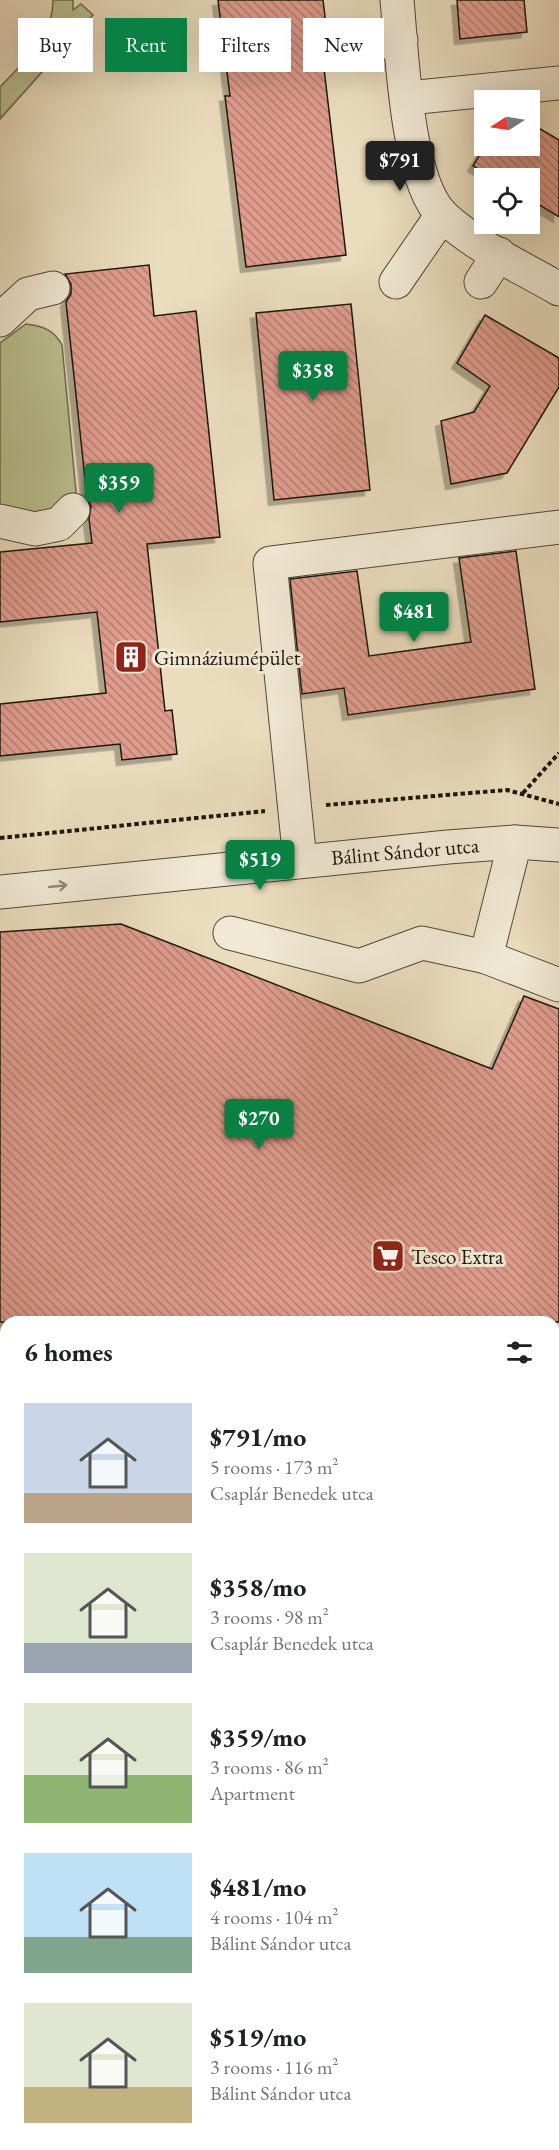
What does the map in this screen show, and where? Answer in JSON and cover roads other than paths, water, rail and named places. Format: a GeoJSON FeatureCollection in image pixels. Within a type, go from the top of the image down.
{"type":"FeatureCollection","features":[{"type":"Feature","properties":{"kind":"street"},"geometry":{"type":"LineString","coordinates":[[397,0],[418,166],[429,196],[442,215],[499,254],[559,289]]}},
{"type":"Feature","properties":{"kind":"street"},"geometry":{"type":"LineString","coordinates":[[384,42],[401,40]]}},
{"type":"Feature","properties":{"kind":"street"},"geometry":{"type":"LineString","coordinates":[[408,98],[559,83]]}},
{"type":"Feature","properties":{"kind":"street"},"geometry":{"type":"LineString","coordinates":[[397,270],[442,215]]}},
{"type":"Feature","properties":{"kind":"street"},"geometry":{"type":"LineString","coordinates":[[481,282],[499,254]]}},
{"type":"Feature","properties":{"kind":"street"},"geometry":{"type":"LineString","coordinates":[[0,320],[28,294],[53,288]]}},
{"type":"Feature","properties":{"kind":"street"},"geometry":{"type":"LineString","coordinates":[[0,521],[35,529],[59,524],[73,510]]}},
{"type":"Feature","properties":{"kind":"street"},"geometry":{"type":"LineString","coordinates":[[300,861],[270,563],[559,527]]}},
{"type":"Feature","properties":{"kind":"street"},"geometry":{"type":"LineString","coordinates":[[486,957],[515,842]]}},
{"type":"Feature","properties":{"kind":"street","name":"Bálint Sándor utca"},"geometry":{"type":"LineString","coordinates":[[0,892],[300,861],[515,842],[559,845]]}},
{"type":"Feature","properties":{"kind":"street"},"geometry":{"type":"LineString","coordinates":[[230,933],[359,966],[422,943],[486,957],[559,985]]}},
{"type":"Feature","properties":{"kind":"place","name":"Gimnáziumépület"},"geometry":{"type":"Point","coordinates":[131,657]}},
{"type":"Feature","properties":{"kind":"place","name":"Tesco Extra"},"geometry":{"type":"Point","coordinates":[388,1256]}}]}
